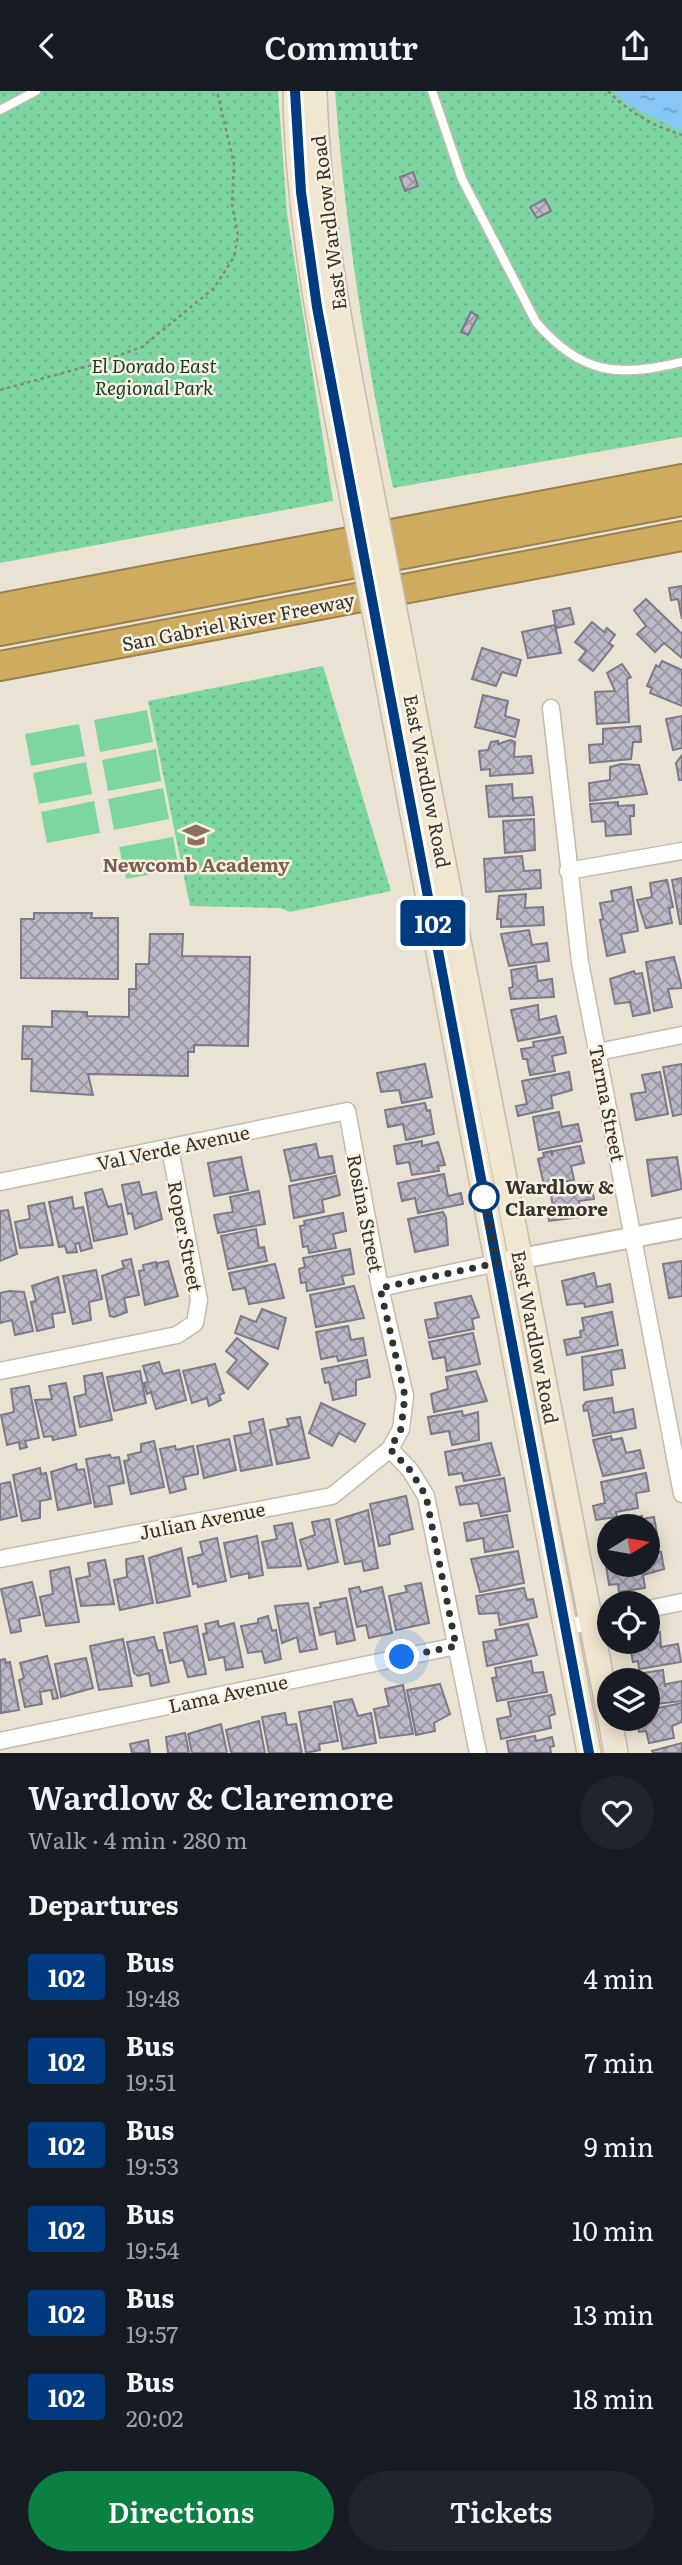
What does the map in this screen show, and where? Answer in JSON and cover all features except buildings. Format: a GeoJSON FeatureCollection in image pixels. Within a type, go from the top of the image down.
{"type":"FeatureCollection","features":[{"type":"Feature","properties":{"kind":"highway"},"geometry":{"type":"LineString","coordinates":[[0,608],[682,479]]}},
{"type":"Feature","properties":{"kind":"highway"},"geometry":{"type":"LineString","coordinates":[[0,631],[682,501]]}},
{"type":"Feature","properties":{"kind":"highway","name":"San Gabriel River Freeway"},"geometry":{"type":"LineString","coordinates":[[0,666],[682,535]]}},
{"type":"Feature","properties":{"kind":"main road","name":"East Wardlow Road"},"geometry":{"type":"LineString","coordinates":[[295,91],[301,192],[314,282],[364,504],[388,632],[497,1263],[589,1753]]}},
{"type":"Feature","properties":{"kind":"main road","name":"East Wardlow Road"},"geometry":{"type":"LineString","coordinates":[[315,91],[322,195],[364,504]]}},
{"type":"Feature","properties":{"kind":"main road","name":"East Wardlow Road"},"geometry":{"type":"LineString","coordinates":[[388,632],[597,1606]]}},
{"type":"Feature","properties":{"kind":"main road","name":"East Wardlow Road"},"geometry":{"type":"LineString","coordinates":[[612,1731],[616,1753]]}},
{"type":"Feature","properties":{"kind":"street","name":"Tarma Street"},"geometry":{"type":"LineString","coordinates":[[551,708],[580,962],[634,1237],[675,1418],[682,1495]]}},
{"type":"Feature","properties":{"kind":"street"},"geometry":{"type":"LineString","coordinates":[[568,871],[682,851]]}},
{"type":"Feature","properties":{"kind":"street"},"geometry":{"type":"LineString","coordinates":[[598,1052],[682,1035]]}},
{"type":"Feature","properties":{"kind":"street","name":"Val Verde Avenue"},"geometry":{"type":"LineString","coordinates":[[0,1182],[347,1111]]}},
{"type":"Feature","properties":{"kind":"street","name":"Rosina Street"},"geometry":{"type":"LineString","coordinates":[[347,1111],[380,1288],[405,1396],[401,1429],[390,1449]]}},
{"type":"Feature","properties":{"kind":"street","name":"Roper Street"},"geometry":{"type":"LineString","coordinates":[[0,1371],[177,1335],[195,1323],[199,1300],[170,1149]]}},
{"type":"Feature","properties":{"kind":"street"},"geometry":{"type":"LineString","coordinates":[[380,1288],[682,1227]]}},
{"type":"Feature","properties":{"kind":"street"},"geometry":{"type":"LineString","coordinates":[[390,1449],[410,1470],[426,1496],[478,1753]]}},
{"type":"Feature","properties":{"kind":"street","name":"Julian Avenue"},"geometry":{"type":"LineString","coordinates":[[0,1559],[332,1496],[390,1449]]}},
{"type":"Feature","properties":{"kind":"street"},"geometry":{"type":"LineString","coordinates":[[660,1607],[682,1602]]}},
{"type":"Feature","properties":{"kind":"street"},"geometry":{"type":"LineString","coordinates":[[566,1627],[597,1621]]}},
{"type":"Feature","properties":{"kind":"street","name":"Lama Avenue"},"geometry":{"type":"LineString","coordinates":[[0,1741],[456,1646]]}},
{"type":"Feature","properties":{"kind":"lane"},"geometry":{"type":"LineString","coordinates":[[0,110],[36,91]]}},
{"type":"Feature","properties":{"kind":"lane"},"geometry":{"type":"LineString","coordinates":[[432,91],[461,179],[536,323],[554,343],[581,362],[602,369],[630,371],[682,362]]}},
{"type":"Feature","properties":{"kind":"path"},"geometry":{"type":"LineString","coordinates":[[0,390],[92,365],[142,347],[215,288],[234,257],[238,235],[232,205],[232,152],[217,91]]}},
{"type":"Feature","properties":{"kind":"path"},"geometry":{"type":"LineString","coordinates":[[608,91],[632,111],[664,129],[682,135]]}},
{"type":"Feature","properties":{"kind":"green space","name":"El Dorado East Regional Park"},"geometry":{"type":"Polygon","coordinates":[[[0,91],[278,91],[287,214],[333,501],[0,563],[0,91]]]}},
{"type":"Feature","properties":{"kind":"green space"},"geometry":{"type":"Polygon","coordinates":[[[335,91],[682,91],[682,437],[393,488],[357,290],[335,91]]]}},
{"type":"Feature","properties":{"kind":"green space"},"geometry":{"type":"Polygon","coordinates":[[[323,666],[391,891],[290,912],[280,908],[190,906],[148,701],[323,666]]]}},
{"type":"Feature","properties":{"kind":"green space"},"geometry":{"type":"Polygon","coordinates":[[[147,710],[153,742],[100,752],[94,720],[147,710]]]}},
{"type":"Feature","properties":{"kind":"green space"},"geometry":{"type":"Polygon","coordinates":[[[79,724],[85,756],[31,766],[25,734],[79,724]]]}},
{"type":"Feature","properties":{"kind":"green space"},"geometry":{"type":"Polygon","coordinates":[[[156,749],[161,781],[108,791],[102,760],[156,749]]]}},
{"type":"Feature","properties":{"kind":"green space"},"geometry":{"type":"Polygon","coordinates":[[[86,762],[92,794],[39,804],[33,773],[86,762]]]}},
{"type":"Feature","properties":{"kind":"green space"},"geometry":{"type":"Polygon","coordinates":[[[163,788],[169,819],[114,830],[108,799],[163,788]]]}},
{"type":"Feature","properties":{"kind":"green space"},"geometry":{"type":"Polygon","coordinates":[[[94,801],[100,833],[47,843],[41,812],[94,801]]]}},
{"type":"Feature","properties":{"kind":"green space"},"geometry":{"type":"Polygon","coordinates":[[[173,837],[179,869],[126,879],[119,847],[173,837]]]}},
{"type":"Feature","properties":{"kind":"water"},"geometry":{"type":"Polygon","coordinates":[[[614,91],[682,91],[682,131],[626,104],[614,91]]]}},
{"type":"Feature","properties":{"kind":"bus line","name":"102"},"geometry":{"type":"LineString","coordinates":[[295,91],[301,192],[317,307],[589,1753]]}},
{"type":"Feature","properties":{"kind":"place","name":"Newcomb Academy"},"geometry":{"type":"Point","coordinates":[196,835]}},
{"type":"Feature","properties":{"kind":"place","name":"Wardlow & Claremore"},"geometry":{"type":"Point","coordinates":[484,1197]}},
{"type":"Feature","properties":{"kind":"route"},"geometry":{"type":"LineString","coordinates":[[402,1657],[456,1646],[426,1496],[410,1470],[390,1449],[401,1429],[405,1396],[380,1288],[497,1263],[482,1188],[484,1197]]}}]}
